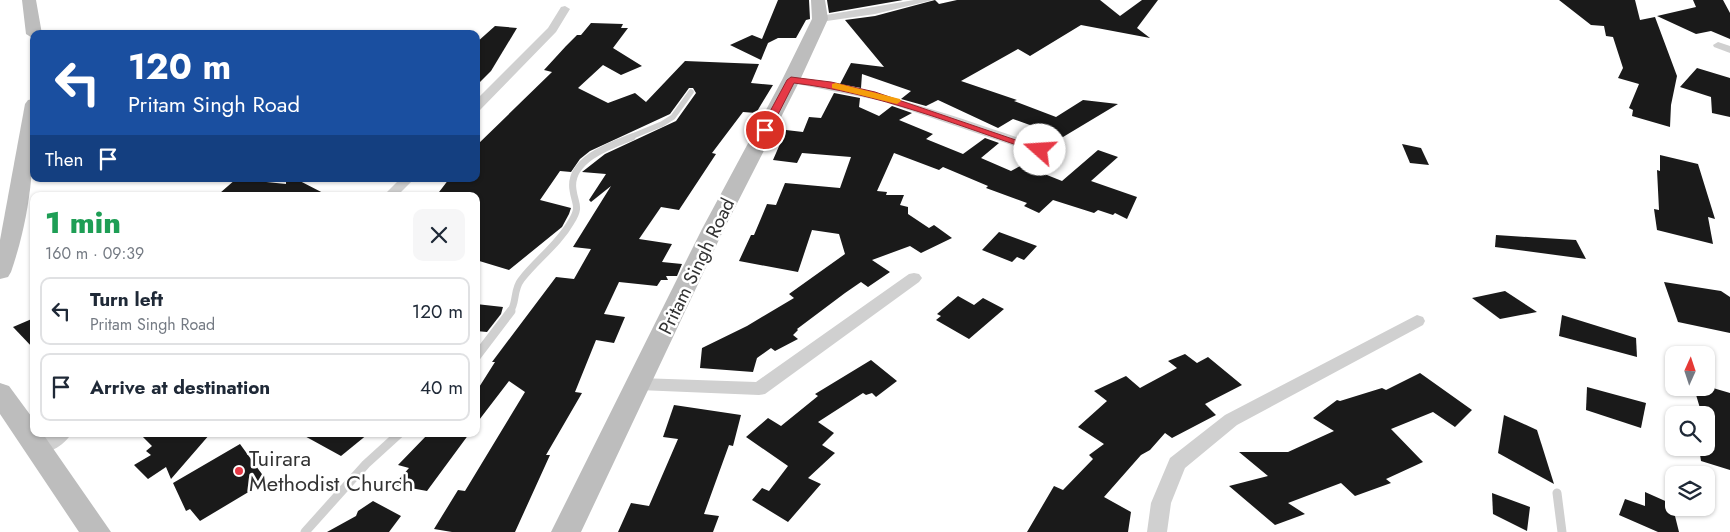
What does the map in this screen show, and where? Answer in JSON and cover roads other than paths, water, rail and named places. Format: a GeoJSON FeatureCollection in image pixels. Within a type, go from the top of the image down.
{"type":"FeatureCollection","features":[{"type":"Feature","properties":{"kind":"street"},"geometry":{"type":"LineString","coordinates":[[29,0],[33,30]]}},
{"type":"Feature","properties":{"kind":"street"},"geometry":{"type":"LineString","coordinates":[[819,9],[875,12],[928,0]]}},
{"type":"Feature","properties":{"kind":"street"},"geometry":{"type":"LineString","coordinates":[[480,104],[552,30],[565,9]]}},
{"type":"Feature","properties":{"kind":"street","name":"Pritam Singh Road"},"geometry":{"type":"LineString","coordinates":[[566,532],[640,384],[713,229],[791,80],[819,9]]}},
{"type":"Feature","properties":{"kind":"street"},"geometry":{"type":"LineString","coordinates":[[1718,45],[1730,50]]}},
{"type":"Feature","properties":{"kind":"street"},"geometry":{"type":"LineString","coordinates":[[791,80],[831,85],[872,94],[1040,150]]}},
{"type":"Feature","properties":{"kind":"street"},"geometry":{"type":"LineString","coordinates":[[0,272],[13,234],[30,129]]}},
{"type":"Feature","properties":{"kind":"street"},"geometry":{"type":"LineString","coordinates":[[394,192],[404,182]]}},
{"type":"Feature","properties":{"kind":"street"},"geometry":{"type":"LineString","coordinates":[[640,384],[759,389],[914,278]]}},
{"type":"Feature","properties":{"kind":"street"},"geometry":{"type":"LineString","coordinates":[[1157,532],[1161,504],[1177,462],[1231,420],[1417,321]]}},
{"type":"Feature","properties":{"kind":"street"},"geometry":{"type":"LineString","coordinates":[[0,393],[30,421]]}},
{"type":"Feature","properties":{"kind":"street"},"geometry":{"type":"LineString","coordinates":[[51,441],[95,532]]}},
{"type":"Feature","properties":{"kind":"lane"},"geometry":{"type":"LineString","coordinates":[[480,352],[510,313],[520,281],[550,250],[571,223],[578,208],[572,190],[577,172],[606,147],[662,124],[674,116],[691,92]]}},
{"type":"Feature","properties":{"kind":"lane"},"geometry":{"type":"LineString","coordinates":[[305,532],[366,464],[396,437]]}},
{"type":"Feature","properties":{"kind":"lane"},"geometry":{"type":"LineString","coordinates":[[1557,493],[1562,532]]}},
{"type":"Feature","properties":{"kind":"place","name":"Tuirara Methodist Church"},"geometry":{"type":"Point","coordinates":[239,471]}}]}
